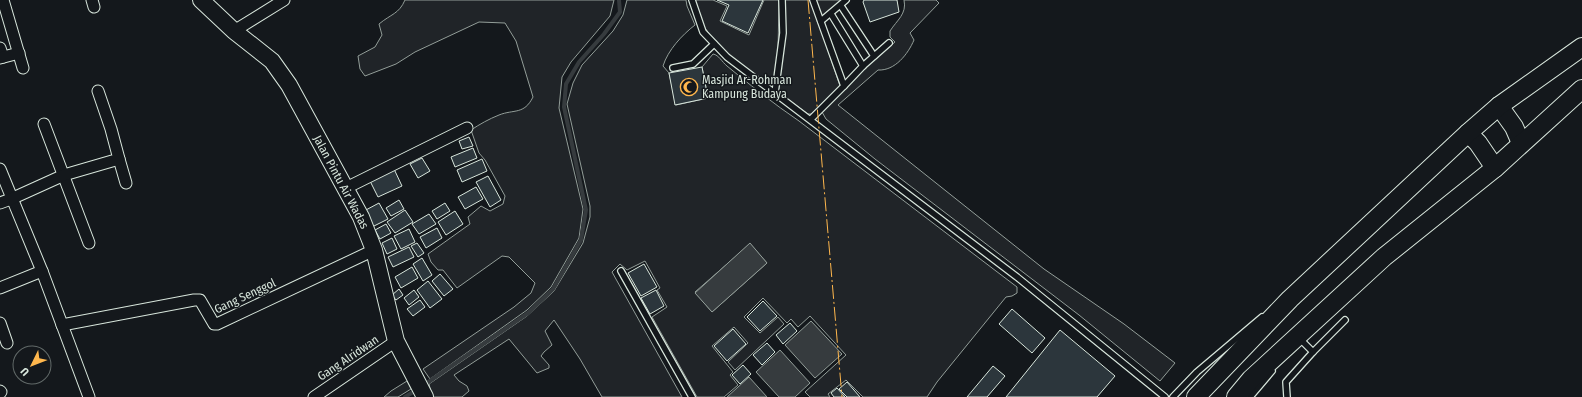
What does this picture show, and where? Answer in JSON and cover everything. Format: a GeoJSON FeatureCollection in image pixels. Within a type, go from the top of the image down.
{"type":"FeatureCollection","features":[{"type":"Feature","properties":{"kind":"main road","name":"Jalan Pintu Air Wadas"},"geometry":{"type":"LineString","coordinates":[[201,0],[234,31],[272,61],[282,73],[361,218],[374,250],[396,341],[425,396]]}},
{"type":"Feature","properties":{"kind":"main road"},"geometry":{"type":"LineString","coordinates":[[1556,66],[1582,38]]}},
{"type":"Feature","properties":{"kind":"main road"},"geometry":{"type":"LineString","coordinates":[[1196,397],[1290,299],[1468,133],[1499,106],[1582,47]]}},
{"type":"Feature","properties":{"kind":"main road"},"geometry":{"type":"LineString","coordinates":[[1236,397],[1252,379],[1384,257],[1495,168],[1582,89]]}},
{"type":"Feature","properties":{"kind":"main road"},"geometry":{"type":"LineString","coordinates":[[1499,106],[1514,126],[1521,143]]}},
{"type":"Feature","properties":{"kind":"main road"},"geometry":{"type":"LineString","coordinates":[[1468,133],[1478,143],[1495,168]]}},
{"type":"Feature","properties":{"kind":"street"},"geometry":{"type":"LineString","coordinates":[[3,0],[23,68]]}},
{"type":"Feature","properties":{"kind":"street"},"geometry":{"type":"LineString","coordinates":[[234,31],[284,0]]}},
{"type":"Feature","properties":{"kind":"street"},"geometry":{"type":"LineString","coordinates":[[1,54],[19,53]]}},
{"type":"Feature","properties":{"kind":"street"},"geometry":{"type":"LineString","coordinates":[[98,92],[111,129],[126,183]]}},
{"type":"Feature","properties":{"kind":"street"},"geometry":{"type":"LineString","coordinates":[[44,124],[89,243]]}},
{"type":"Feature","properties":{"kind":"street"},"geometry":{"type":"LineString","coordinates":[[346,188],[467,128]]}},
{"type":"Feature","properties":{"kind":"street"},"geometry":{"type":"LineString","coordinates":[[0,203],[11,200],[64,175],[119,159]]}},
{"type":"Feature","properties":{"kind":"street"},"geometry":{"type":"LineString","coordinates":[[0,169],[11,200],[42,271],[89,397]]}},
{"type":"Feature","properties":{"kind":"street","name":"Gang Senggol"},"geometry":{"type":"LineString","coordinates":[[62,324],[200,300],[214,324],[217,324],[374,250]]}},
{"type":"Feature","properties":{"kind":"street"},"geometry":{"type":"LineString","coordinates":[[0,288],[42,271]]}},
{"type":"Feature","properties":{"kind":"street"},"geometry":{"type":"LineString","coordinates":[[0,323],[7,343]]}},
{"type":"Feature","properties":{"kind":"street","name":"Gang Alridwan"},"geometry":{"type":"LineString","coordinates":[[314,397],[396,341]]}},
{"type":"Feature","properties":{"kind":"lane"},"geometry":{"type":"LineString","coordinates":[[692,0],[703,32],[727,57],[811,119],[1017,277],[1165,397]]}},
{"type":"Feature","properties":{"kind":"lane"},"geometry":{"type":"LineString","coordinates":[[775,93],[783,33],[782,0]]}},
{"type":"Feature","properties":{"kind":"lane"},"geometry":{"type":"LineString","coordinates":[[813,0],[844,86]]}},
{"type":"Feature","properties":{"kind":"lane"},"geometry":{"type":"LineString","coordinates":[[821,21],[841,6],[846,0]]}},
{"type":"Feature","properties":{"kind":"lane"},"geometry":{"type":"LineString","coordinates":[[841,6],[874,56]]}},
{"type":"Feature","properties":{"kind":"lane"},"geometry":{"type":"LineString","coordinates":[[830,14],[863,66]]}},
{"type":"Feature","properties":{"kind":"lane"},"geometry":{"type":"LineString","coordinates":[[811,119],[863,66],[889,43]]}},
{"type":"Feature","properties":{"kind":"lane"},"geometry":{"type":"LineString","coordinates":[[673,68],[693,64],[714,44]]}},
{"type":"Feature","properties":{"kind":"lane"},"geometry":{"type":"LineString","coordinates":[[621,271],[692,397]]}},
{"type":"Feature","properties":{"kind":"lane"},"geometry":{"type":"LineString","coordinates":[[1173,397],[1197,372],[1262,316],[1290,299]]}},
{"type":"Feature","properties":{"kind":"lane"},"geometry":{"type":"LineString","coordinates":[[1280,362],[1325,310]]}},
{"type":"Feature","properties":{"kind":"lane"},"geometry":{"type":"LineString","coordinates":[[1287,397],[1286,382],[1291,374],[1345,320]]}},
{"type":"Feature","properties":{"kind":"lane"},"geometry":{"type":"LineString","coordinates":[[1300,339],[1313,352]]}},
{"type":"Feature","properties":{"kind":"lane"},"geometry":{"type":"LineString","coordinates":[[1250,397],[1275,368]]}},
{"type":"Feature","properties":{"kind":"shaded area"},"geometry":{"type":"Polygon","coordinates":[[[405,0],[614,0],[610,16],[571,62],[562,77],[559,108],[583,209],[579,238],[551,287],[527,310],[430,379],[423,369],[514,307],[531,293],[535,283],[509,257],[502,256],[457,288],[443,270],[438,270],[431,262],[428,254],[470,224],[468,217],[481,206],[490,211],[503,204],[505,196],[485,160],[479,153],[471,130],[499,115],[526,107],[533,97],[516,41],[505,23],[479,22],[415,52],[396,64],[365,76],[360,69],[358,56],[375,47],[382,35],[379,24],[397,11],[403,5],[405,0]]]}},
{"type":"Feature","properties":{"kind":"shaded area"},"geometry":{"type":"Polygon","coordinates":[[[627,0],[686,0],[695,25],[676,43],[668,54],[663,66],[669,73],[676,105],[708,98],[702,67],[713,54],[719,57],[727,66],[780,108],[1017,287],[1017,293],[1006,297],[937,382],[927,397],[863,397],[846,380],[828,394],[830,397],[810,397],[805,392],[846,355],[810,316],[798,327],[791,319],[787,323],[763,298],[744,317],[760,333],[778,317],[784,324],[735,370],[728,362],[748,343],[734,327],[712,346],[733,372],[730,375],[738,385],[724,397],[697,397],[652,317],[667,307],[657,290],[660,288],[645,261],[627,270],[620,264],[612,272],[682,397],[602,397],[580,359],[554,320],[545,331],[552,345],[541,356],[549,365],[549,368],[537,373],[509,339],[454,375],[459,381],[467,386],[469,391],[462,397],[432,397],[429,384],[527,316],[554,291],[583,243],[590,217],[590,206],[567,104],[573,83],[582,65],[613,31],[623,15],[627,0]],[[750,244],[695,292],[712,312],[767,263],[750,244]]]}},
{"type":"Feature","properties":{"kind":"shaded area"},"geometry":{"type":"Polygon","coordinates":[[[695,0],[713,0],[727,6],[720,21],[749,35],[764,0],[779,0],[778,51],[773,88],[737,61],[714,40],[705,28],[698,14],[695,0]]]}},
{"type":"Feature","properties":{"kind":"shaded area"},"geometry":{"type":"Polygon","coordinates":[[[784,0],[811,0],[840,86],[811,114],[808,114],[778,92],[785,34],[784,0]]]}},
{"type":"Feature","properties":{"kind":"shaded area"},"geometry":{"type":"Polygon","coordinates":[[[815,0],[843,0],[822,17],[815,0]]]}},
{"type":"Feature","properties":{"kind":"shaded area"},"geometry":{"type":"Polygon","coordinates":[[[904,0],[936,0],[939,3],[910,33],[914,40],[900,61],[890,68],[878,70],[838,105],[1044,269],[1124,324],[1175,363],[1160,381],[1079,315],[875,159],[826,119],[822,112],[861,71],[895,42],[890,37],[890,31],[903,13],[905,5],[904,0]]]}},
{"type":"Feature","properties":{"kind":"shaded area"},"geometry":{"type":"Polygon","coordinates":[[[750,243],[767,263],[712,312],[695,293],[750,243]]]}},
{"type":"Feature","properties":{"kind":"shaded area"},"geometry":{"type":"Polygon","coordinates":[[[811,321],[842,354],[815,378],[785,345],[811,321]]]}},
{"type":"Feature","properties":{"kind":"shaded area"},"geometry":{"type":"Polygon","coordinates":[[[780,350],[810,383],[795,397],[779,397],[756,372],[780,350]]]}},
{"type":"Feature","properties":{"kind":"shaded area"},"geometry":{"type":"Polygon","coordinates":[[[749,377],[767,397],[727,397],[749,377]]]}},
{"type":"Feature","properties":{"kind":"shaded area"},"geometry":{"type":"Polygon","coordinates":[[[407,381],[411,389],[398,397],[384,397],[391,391],[407,381]]]}},
{"type":"Feature","properties":{"kind":"building"},"geometry":{"type":"Polygon","coordinates":[[[717,0],[763,0],[748,33],[722,21],[729,5],[717,0]]]}},
{"type":"Feature","properties":{"kind":"building"},"geometry":{"type":"Polygon","coordinates":[[[864,0],[897,0],[899,12],[870,22],[863,2],[864,0]]]}},
{"type":"Feature","properties":{"kind":"building"},"geometry":{"type":"Polygon","coordinates":[[[702,67],[708,98],[675,105],[669,73],[702,67]]]}},
{"type":"Feature","properties":{"kind":"building"},"geometry":{"type":"Polygon","coordinates":[[[469,137],[473,146],[462,149],[459,141],[469,137]]]}},
{"type":"Feature","properties":{"kind":"building"},"geometry":{"type":"Polygon","coordinates":[[[473,148],[477,158],[455,167],[451,157],[473,148]]]}},
{"type":"Feature","properties":{"kind":"building"},"geometry":{"type":"Polygon","coordinates":[[[422,158],[430,171],[418,178],[410,164],[422,158]]]}},
{"type":"Feature","properties":{"kind":"building"},"geometry":{"type":"Polygon","coordinates":[[[482,159],[487,171],[462,182],[457,170],[482,159]]]}},
{"type":"Feature","properties":{"kind":"building"},"geometry":{"type":"Polygon","coordinates":[[[394,169],[402,186],[378,197],[370,181],[394,169]]]}},
{"type":"Feature","properties":{"kind":"building"},"geometry":{"type":"Polygon","coordinates":[[[488,176],[501,200],[490,207],[476,182],[488,176]]]}},
{"type":"Feature","properties":{"kind":"building"},"geometry":{"type":"Polygon","coordinates":[[[476,187],[483,199],[465,209],[458,197],[476,187]]]}},
{"type":"Feature","properties":{"kind":"building"},"geometry":{"type":"Polygon","coordinates":[[[399,200],[404,209],[391,216],[386,208],[399,200]]]}},
{"type":"Feature","properties":{"kind":"building"},"geometry":{"type":"Polygon","coordinates":[[[379,203],[388,219],[372,227],[364,211],[379,203]]]}},
{"type":"Feature","properties":{"kind":"building"},"geometry":{"type":"Polygon","coordinates":[[[445,203],[450,211],[437,219],[432,211],[445,203]]]}},
{"type":"Feature","properties":{"kind":"building"},"geometry":{"type":"Polygon","coordinates":[[[405,210],[413,222],[395,233],[387,222],[405,210]]]}},
{"type":"Feature","properties":{"kind":"building"},"geometry":{"type":"Polygon","coordinates":[[[455,211],[463,224],[446,235],[438,222],[455,211]]]}},
{"type":"Feature","properties":{"kind":"building"},"geometry":{"type":"Polygon","coordinates":[[[429,214],[436,224],[419,234],[412,224],[429,214]]]}},
{"type":"Feature","properties":{"kind":"building"},"geometry":{"type":"Polygon","coordinates":[[[386,224],[391,233],[380,239],[375,230],[386,224]]]}},
{"type":"Feature","properties":{"kind":"building"},"geometry":{"type":"Polygon","coordinates":[[[437,228],[442,238],[426,248],[420,237],[437,228]]]}},
{"type":"Feature","properties":{"kind":"building"},"geometry":{"type":"Polygon","coordinates":[[[409,229],[415,242],[401,249],[394,236],[409,229]]]}},
{"type":"Feature","properties":{"kind":"building"},"geometry":{"type":"Polygon","coordinates":[[[392,238],[397,249],[387,254],[382,243],[392,238]]]}},
{"type":"Feature","properties":{"kind":"building"},"geometry":{"type":"Polygon","coordinates":[[[417,243],[424,253],[418,257],[411,246],[417,243]]]}},
{"type":"Feature","properties":{"kind":"building"},"geometry":{"type":"Polygon","coordinates":[[[409,247],[414,257],[393,267],[388,257],[409,247]]]}},
{"type":"Feature","properties":{"kind":"building"},"geometry":{"type":"Polygon","coordinates":[[[422,258],[432,275],[423,281],[413,264],[422,258]]]}},
{"type":"Feature","properties":{"kind":"building"},"geometry":{"type":"Polygon","coordinates":[[[644,264],[657,287],[641,296],[628,273],[644,264]]]}},
{"type":"Feature","properties":{"kind":"building"},"geometry":{"type":"Polygon","coordinates":[[[412,267],[418,278],[401,288],[395,277],[412,267]]]}},
{"type":"Feature","properties":{"kind":"building"},"geometry":{"type":"Polygon","coordinates":[[[440,274],[453,289],[444,296],[432,281],[440,274]]]}},
{"type":"Feature","properties":{"kind":"building"},"geometry":{"type":"Polygon","coordinates":[[[428,281],[442,299],[430,308],[417,290],[428,281]]]}},
{"type":"Feature","properties":{"kind":"building"},"geometry":{"type":"Polygon","coordinates":[[[399,289],[403,295],[396,300],[392,295],[399,289]]]}},
{"type":"Feature","properties":{"kind":"building"},"geometry":{"type":"Polygon","coordinates":[[[414,290],[419,297],[409,305],[404,298],[414,290]]]}},
{"type":"Feature","properties":{"kind":"building"},"geometry":{"type":"Polygon","coordinates":[[[656,290],[664,306],[650,314],[641,298],[656,290]]]}},
{"type":"Feature","properties":{"kind":"building"},"geometry":{"type":"Polygon","coordinates":[[[420,300],[425,307],[413,316],[407,309],[420,300]]]}},
{"type":"Feature","properties":{"kind":"building"},"geometry":{"type":"Polygon","coordinates":[[[763,301],[777,316],[760,331],[747,317],[763,301]]]}},
{"type":"Feature","properties":{"kind":"building"},"geometry":{"type":"Polygon","coordinates":[[[1012,309],[1045,338],[1032,353],[999,324],[1012,309]]]}},
{"type":"Feature","properties":{"kind":"building"},"geometry":{"type":"Polygon","coordinates":[[[790,323],[797,331],[783,344],[776,335],[790,323]]]}},
{"type":"Feature","properties":{"kind":"building"},"geometry":{"type":"Polygon","coordinates":[[[733,329],[746,344],[727,361],[714,346],[733,329]]]}},
{"type":"Feature","properties":{"kind":"building"},"geometry":{"type":"Polygon","coordinates":[[[1060,330],[1115,376],[1097,397],[1006,397],[1060,330]]]}},
{"type":"Feature","properties":{"kind":"building"},"geometry":{"type":"Polygon","coordinates":[[[767,343],[775,352],[762,365],[753,355],[767,343]]]}},
{"type":"Feature","properties":{"kind":"building"},"geometry":{"type":"Polygon","coordinates":[[[743,365],[751,374],[740,384],[732,375],[743,365]]]}},
{"type":"Feature","properties":{"kind":"building"},"geometry":{"type":"Polygon","coordinates":[[[993,366],[1005,376],[987,397],[967,397],[993,366]]]}},
{"type":"Feature","properties":{"kind":"building"},"geometry":{"type":"Polygon","coordinates":[[[847,382],[860,397],[847,397],[839,389],[847,382]]]}},
{"type":"Feature","properties":{"kind":"building"},"geometry":{"type":"Polygon","coordinates":[[[837,388],[845,397],[834,397],[831,393],[837,388]]]}},
{"type":"Feature","properties":{"kind":"waterway"},"geometry":{"type":"LineString","coordinates":[[424,385],[528,313],[553,289],[581,240],[586,210],[564,107],[566,84],[579,62],[604,34],[620,12],[619,0]]}},
{"type":"Feature","properties":{"kind":"waterway"},"geometry":{"type":"LineString","coordinates":[[405,397],[418,389]]}},
{"type":"Feature","properties":{"kind":"power"},"geometry":{"type":"LineString","coordinates":[[808,0],[842,397]]}},
{"type":"Feature","properties":{"kind":"place","name":"Masjid Ar-Rohman Kampung Budaya"},"geometry":{"type":"Point","coordinates":[689,87]}}]}
